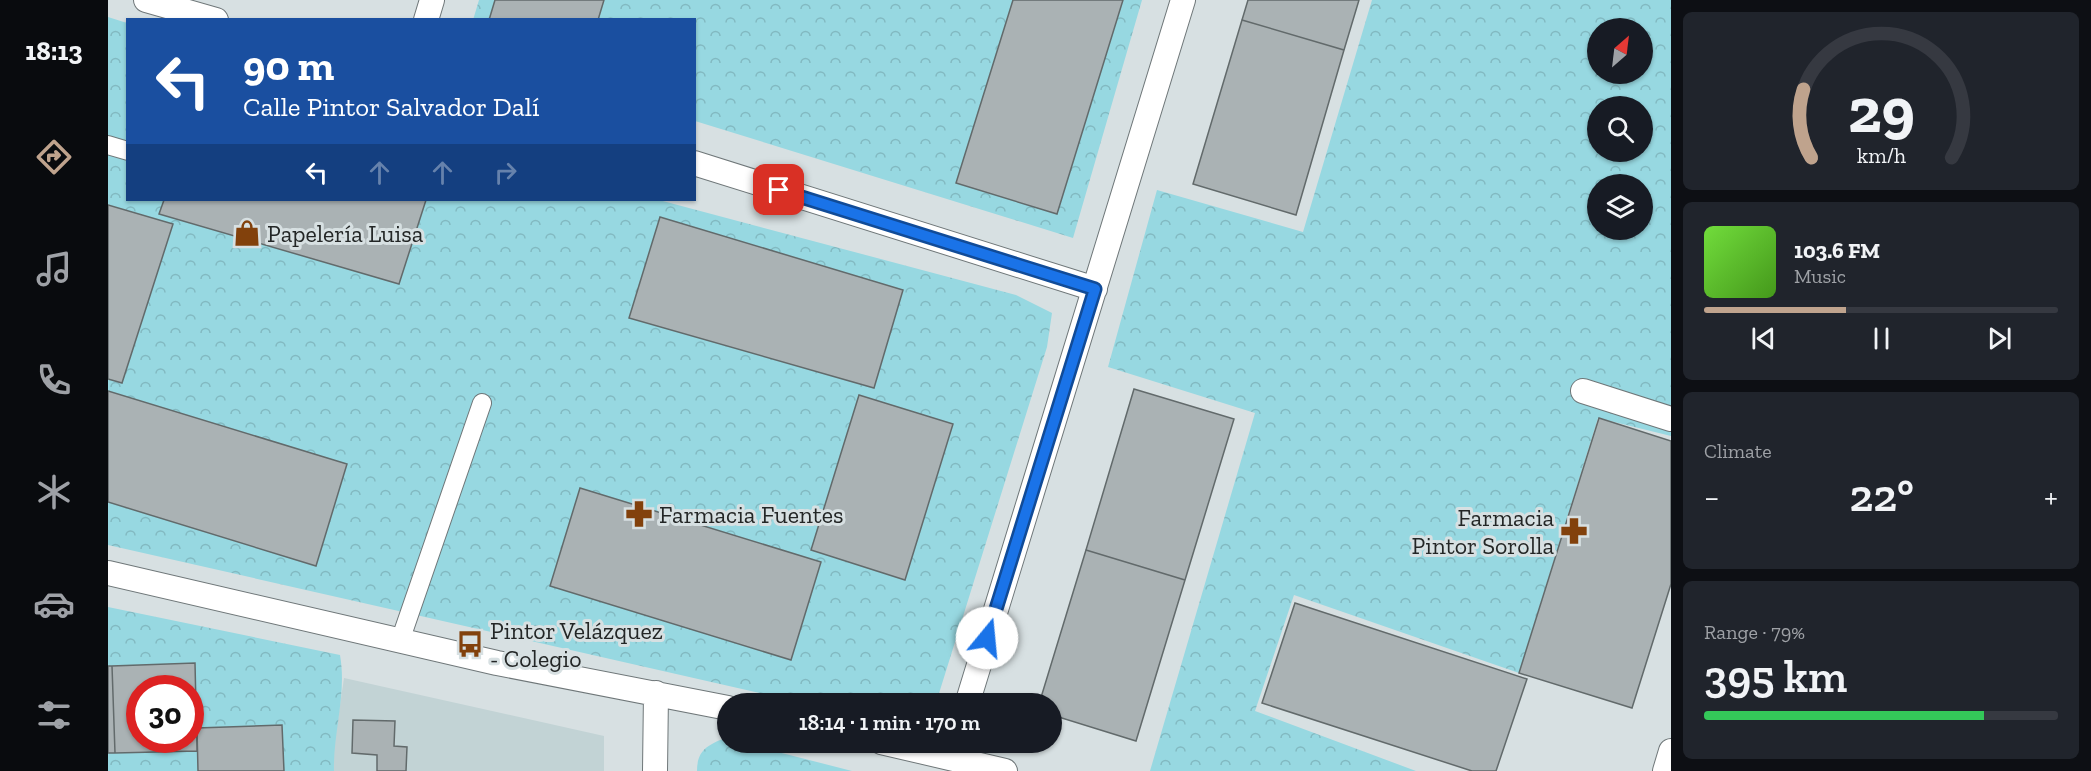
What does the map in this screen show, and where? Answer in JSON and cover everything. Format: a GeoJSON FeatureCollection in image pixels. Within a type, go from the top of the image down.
{"type":"FeatureCollection","features":[{"type":"Feature","properties":{"kind":"street"},"geometry":{"type":"LineString","coordinates":[[146,0],[209,18]]}},
{"type":"Feature","properties":{"kind":"street"},"geometry":{"type":"LineString","coordinates":[[427,18],[432,0]]}},
{"type":"Feature","properties":{"kind":"street"},"geometry":{"type":"LineString","coordinates":[[970,693],[1183,0]]}},
{"type":"Feature","properties":{"kind":"street"},"geometry":{"type":"LineString","coordinates":[[108,145],[126,150]]}},
{"type":"Feature","properties":{"kind":"street"},"geometry":{"type":"LineString","coordinates":[[696,164],[1095,289]]}},
{"type":"Feature","properties":{"kind":"street"},"geometry":{"type":"LineString","coordinates":[[1583,390],[1671,419]]}},
{"type":"Feature","properties":{"kind":"street"},"geometry":{"type":"LineString","coordinates":[[400,641],[482,403]]}},
{"type":"Feature","properties":{"kind":"street"},"geometry":{"type":"LineString","coordinates":[[108,573],[497,663],[717,706]]}},
{"type":"Feature","properties":{"kind":"street"},"geometry":{"type":"LineString","coordinates":[[655,771],[656,693]]}},
{"type":"Feature","properties":{"kind":"street"},"geometry":{"type":"LineString","coordinates":[[1665,771],[1671,751]]}},
{"type":"Feature","properties":{"kind":"street"},"geometry":{"type":"LineString","coordinates":[[960,753],[1005,771]]}},
{"type":"Feature","properties":{"kind":"shaded area"},"geometry":{"type":"Polygon","coordinates":[[[344,678],[604,736],[604,771],[334,771],[334,745],[344,678]]]}},
{"type":"Feature","properties":{"kind":"green space"},"geometry":{"type":"Polygon","coordinates":[[[479,0],[1142,0],[1073,238],[696,121],[696,18],[474,18],[479,0]]]}},
{"type":"Feature","properties":{"kind":"green space"},"geometry":{"type":"Polygon","coordinates":[[[1372,0],[1671,0],[1671,436],[1598,418],[1519,673],[1294,595],[1255,711],[1416,771],[1150,771],[1255,413],[1108,367],[1157,190],[1303,232],[1372,0]]]}},
{"type":"Feature","properties":{"kind":"green space"},"geometry":{"type":"Polygon","coordinates":[[[108,17],[126,23],[126,201],[663,201],[1016,295],[1052,313],[1047,347],[939,693],[760,693],[108,545],[108,17]]]}},
{"type":"Feature","properties":{"kind":"green space"},"geometry":{"type":"Polygon","coordinates":[[[108,607],[340,655],[342,684],[334,771],[108,771],[108,607]]]}},
{"type":"Feature","properties":{"kind":"green space"},"geometry":{"type":"Polygon","coordinates":[[[717,741],[717,753],[782,753],[852,771],[697,771],[701,753],[717,741]]]}},
{"type":"Feature","properties":{"kind":"building"},"geometry":{"type":"Polygon","coordinates":[[[495,0],[604,0],[599,18],[490,18],[495,0]]]}},
{"type":"Feature","properties":{"kind":"building"},"geometry":{"type":"Polygon","coordinates":[[[1013,0],[1123,0],[1057,214],[956,183],[1013,0]]]}},
{"type":"Feature","properties":{"kind":"building"},"geometry":{"type":"Polygon","coordinates":[[[1248,0],[1359,0],[1344,50],[1242,20],[1248,0]]]}},
{"type":"Feature","properties":{"kind":"building"},"geometry":{"type":"Polygon","coordinates":[[[1242,20],[1344,50],[1296,215],[1193,184],[1242,20]]]}},
{"type":"Feature","properties":{"kind":"building"},"geometry":{"type":"Polygon","coordinates":[[[164,201],[426,201],[399,284],[159,214],[164,201]]]}},
{"type":"Feature","properties":{"kind":"building"},"geometry":{"type":"Polygon","coordinates":[[[108,205],[173,224],[122,383],[108,379],[108,205]]]}},
{"type":"Feature","properties":{"kind":"building"},"geometry":{"type":"Polygon","coordinates":[[[660,217],[903,290],[874,388],[629,318],[660,217]]]}},
{"type":"Feature","properties":{"kind":"building"},"geometry":{"type":"Polygon","coordinates":[[[1134,389],[1234,419],[1185,580],[1086,550],[1134,389]]]}},
{"type":"Feature","properties":{"kind":"building"},"geometry":{"type":"Polygon","coordinates":[[[108,391],[347,464],[316,566],[108,502],[108,391]]]}},
{"type":"Feature","properties":{"kind":"building"},"geometry":{"type":"Polygon","coordinates":[[[859,395],[953,424],[905,580],[811,550],[859,395]]]}},
{"type":"Feature","properties":{"kind":"building"},"geometry":{"type":"Polygon","coordinates":[[[1599,418],[1671,441],[1671,584],[1632,708],[1519,673],[1599,418]]]}},
{"type":"Feature","properties":{"kind":"building"},"geometry":{"type":"Polygon","coordinates":[[[580,488],[821,562],[791,660],[550,586],[580,488]]]}},
{"type":"Feature","properties":{"kind":"building"},"geometry":{"type":"Polygon","coordinates":[[[1086,550],[1185,580],[1136,741],[1062,718],[1062,693],[1042,693],[1086,550]]]}},
{"type":"Feature","properties":{"kind":"building"},"geometry":{"type":"Polygon","coordinates":[[[1295,603],[1527,679],[1496,771],[1472,771],[1262,703],[1295,603]]]}},
{"type":"Feature","properties":{"kind":"building"},"geometry":{"type":"Polygon","coordinates":[[[195,663],[195,675],[126,675],[126,753],[115,753],[112,666],[195,663]]]}},
{"type":"Feature","properties":{"kind":"building"},"geometry":{"type":"Polygon","coordinates":[[[108,666],[112,666],[115,753],[108,753],[108,666]]]}},
{"type":"Feature","properties":{"kind":"building"},"geometry":{"type":"Polygon","coordinates":[[[353,720],[395,721],[394,746],[407,747],[406,771],[377,771],[377,755],[352,753],[353,720]]]}},
{"type":"Feature","properties":{"kind":"building"},"geometry":{"type":"Polygon","coordinates":[[[282,725],[284,771],[198,771],[198,753],[204,753],[204,728],[282,725]]]}},
{"type":"Feature","properties":{"kind":"place","name":"Papelería Luisa"},"geometry":{"type":"Point","coordinates":[247,233]}},
{"type":"Feature","properties":{"kind":"place","name":"Farmacia Fuentes"},"geometry":{"type":"Point","coordinates":[639,514]}},
{"type":"Feature","properties":{"kind":"place","name":"Farmacia Pintor Sorolla"},"geometry":{"type":"Point","coordinates":[1574,531]}},
{"type":"Feature","properties":{"kind":"place","name":"Pintor Velázquez - Colegio"},"geometry":{"type":"Point","coordinates":[470,644]}},
{"type":"Feature","properties":{"kind":"route"},"geometry":{"type":"LineString","coordinates":[[779,190],[1095,289],[987,638]]}}]}
